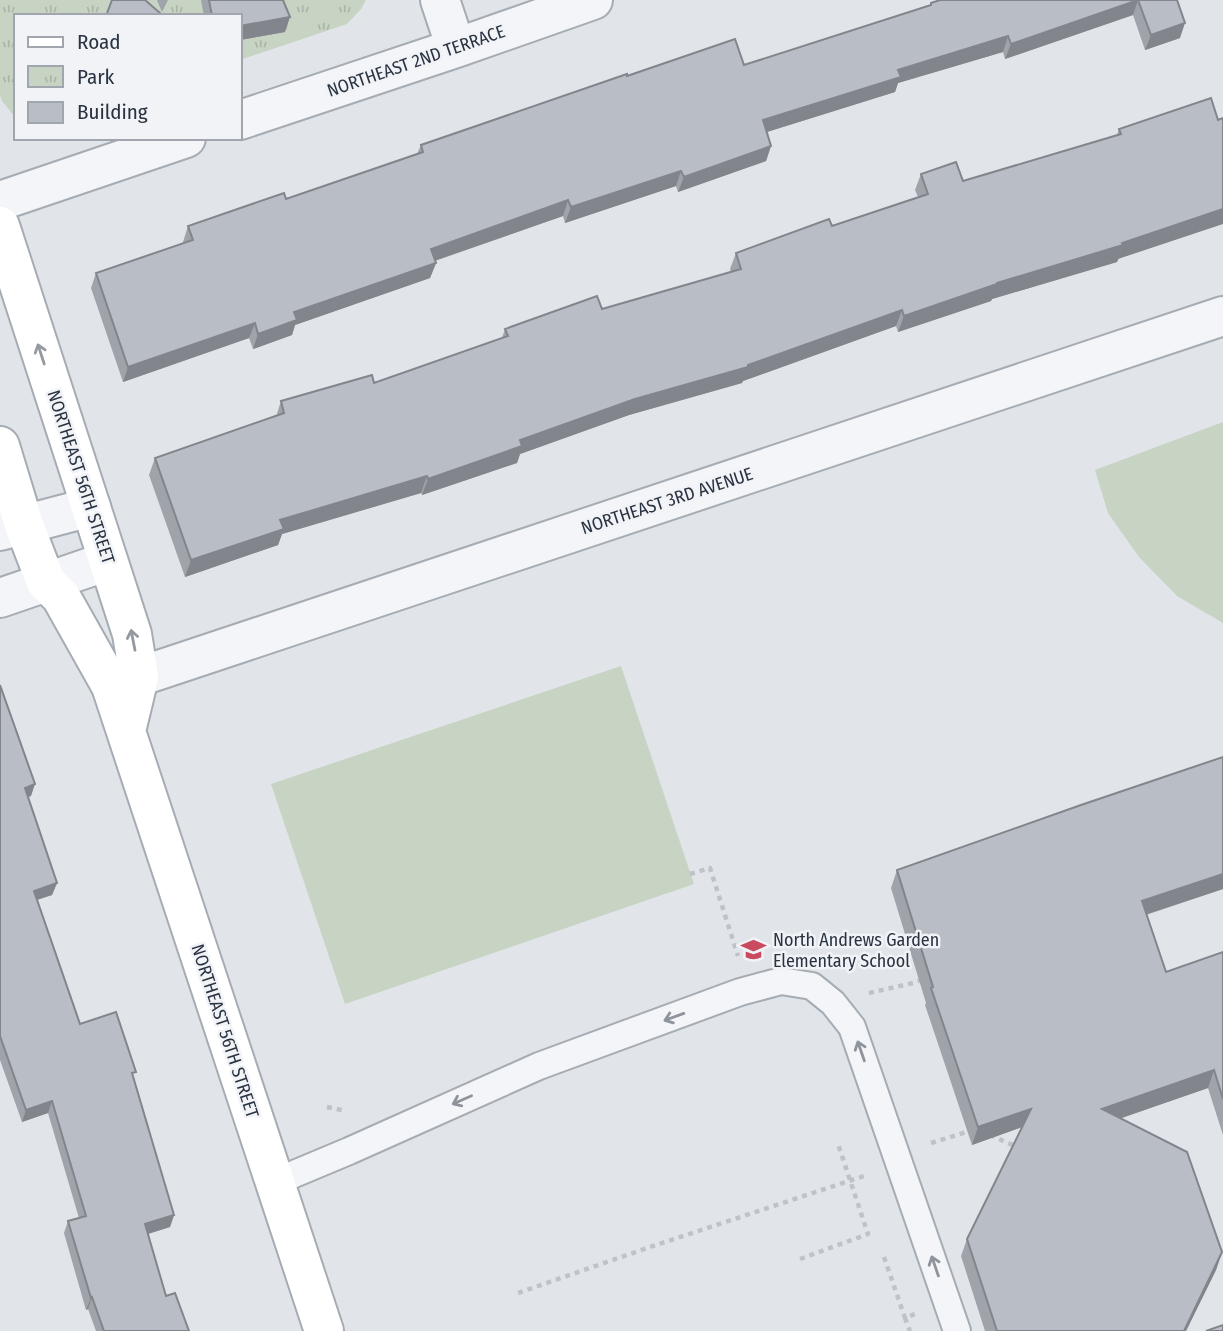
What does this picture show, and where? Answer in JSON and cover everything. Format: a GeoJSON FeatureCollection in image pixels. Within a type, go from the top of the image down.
{"type":"FeatureCollection","features":[{"type":"Feature","properties":{"kind":"street"},"geometry":{"type":"LineString","coordinates":[[440,0],[456,48]]}},
{"type":"Feature","properties":{"kind":"street","name":"NORTHEAST 2ND TERRACE"},"geometry":{"type":"LineString","coordinates":[[242,119],[593,0]]}},
{"type":"Feature","properties":{"kind":"street"},"geometry":{"type":"LineString","coordinates":[[0,201],[180,140]]}},
{"type":"Feature","properties":{"kind":"street","name":"NORTHEAST 56TH STREET"},"geometry":{"type":"LineString","coordinates":[[0,226],[132,634],[125,682],[126,731],[324,1331]]}},
{"type":"Feature","properties":{"kind":"street","name":"NORTHEAST 3RD AVENUE"},"geometry":{"type":"LineString","coordinates":[[125,682],[1223,316]]}},
{"type":"Feature","properties":{"kind":"street"},"geometry":{"type":"LineString","coordinates":[[0,446],[12,528],[46,582],[61,597],[125,682]]}},
{"type":"Feature","properties":{"kind":"street"},"geometry":{"type":"LineString","coordinates":[[12,528],[91,507]]}},
{"type":"Feature","properties":{"kind":"street"},"geometry":{"type":"LineString","coordinates":[[0,598],[108,561]]}},
{"type":"Feature","properties":{"kind":"lane"},"geometry":{"type":"LineString","coordinates":[[275,1182],[538,1066],[740,992],[780,981],[812,986],[833,1003],[852,1027],[957,1331]]}},
{"type":"Feature","properties":{"kind":"path"},"geometry":{"type":"LineString","coordinates":[[691,874],[710,868],[741,963]]}},
{"type":"Feature","properties":{"kind":"path"},"geometry":{"type":"LineString","coordinates":[[873,1004],[865,994],[913,984],[931,977]]}},
{"type":"Feature","properties":{"kind":"path"},"geometry":{"type":"LineString","coordinates":[[327,1107],[354,1111]]}},
{"type":"Feature","properties":{"kind":"path"},"geometry":{"type":"LineString","coordinates":[[518,1293],[934,1153],[930,1143],[977,1129]]}},
{"type":"Feature","properties":{"kind":"path"},"geometry":{"type":"LineString","coordinates":[[989,1134],[1024,1151]]}},
{"type":"Feature","properties":{"kind":"path"},"geometry":{"type":"LineString","coordinates":[[800,1259],[868,1234],[838,1144]]}},
{"type":"Feature","properties":{"kind":"path"},"geometry":{"type":"LineString","coordinates":[[905,1318],[910,1331]]}},
{"type":"Feature","properties":{"kind":"green space"},"geometry":{"type":"Polygon","coordinates":[[[0,0],[366,0],[347,24],[242,59],[242,14],[14,14],[14,116],[0,95],[0,0]]]}},
{"type":"Feature","properties":{"kind":"green space"},"geometry":{"type":"Polygon","coordinates":[[[1223,422],[1223,623],[1177,596],[1139,557],[1108,513],[1095,470],[1223,422]]]}},
{"type":"Feature","properties":{"kind":"green space"},"geometry":{"type":"Polygon","coordinates":[[[621,666],[694,884],[345,1004],[271,784],[621,666]]]}},
{"type":"Feature","properties":{"kind":"building"},"geometry":{"type":"Polygon","coordinates":[[[112,0],[145,0],[160,13],[160,14],[107,14],[112,0]]]}},
{"type":"Feature","properties":{"kind":"building"},"geometry":{"type":"Polygon","coordinates":[[[209,0],[283,0],[290,17],[242,26],[242,14],[212,14],[209,0]]]}},
{"type":"Feature","properties":{"kind":"building"},"geometry":{"type":"Polygon","coordinates":[[[940,0],[1138,0],[1011,44],[1008,36],[898,70],[901,77],[763,120],[771,146],[684,177],[681,171],[571,207],[568,200],[431,249],[436,263],[294,312],[297,320],[258,334],[255,323],[128,367],[96,273],[193,240],[188,226],[284,193],[286,199],[423,152],[421,145],[735,39],[744,65],[940,0]]]}},
{"type":"Feature","properties":{"kind":"building"},"geometry":{"type":"Polygon","coordinates":[[[1138,0],[1177,0],[1185,23],[1151,35],[1138,0]]]}},
{"type":"Feature","properties":{"kind":"building"},"geometry":{"type":"Polygon","coordinates":[[[1211,98],[1218,120],[1223,118],[1223,209],[1122,243],[1123,245],[997,283],[904,316],[902,310],[748,367],[635,399],[520,440],[522,446],[428,479],[427,476],[280,520],[284,529],[191,560],[155,458],[284,413],[281,401],[372,375],[374,383],[508,336],[505,329],[597,296],[602,309],[741,269],[736,253],[829,219],[832,226],[928,194],[921,174],[956,162],[963,181],[1121,134],[1119,129],[1211,98]]]}},
{"type":"Feature","properties":{"kind":"building"},"geometry":{"type":"Polygon","coordinates":[[[0,685],[35,784],[25,788],[57,883],[34,891],[80,1024],[116,1012],[136,1072],[132,1073],[174,1215],[145,1224],[166,1296],[175,1293],[189,1331],[104,1331],[68,1221],[86,1216],[52,1101],[26,1110],[0,1036],[0,685]]]}},
{"type":"Feature","properties":{"kind":"building"},"geometry":{"type":"Polygon","coordinates":[[[1223,757],[1223,874],[1142,901],[1166,972],[1223,952],[1223,1099],[1214,1070],[1102,1109],[1187,1152],[1222,1252],[1184,1331],[997,1331],[967,1239],[1031,1109],[978,1127],[931,988],[933,987],[897,870],[1223,757]]]}},
{"type":"Feature","properties":{"kind":"building"},"geometry":{"type":"Polygon","coordinates":[[[1223,1325],[1223,1331],[1206,1331],[1223,1325]]]}},
{"type":"Feature","properties":{"kind":"place","name":"North Andrews Garden Elementary School"},"geometry":{"type":"Point","coordinates":[753,950]}}]}
